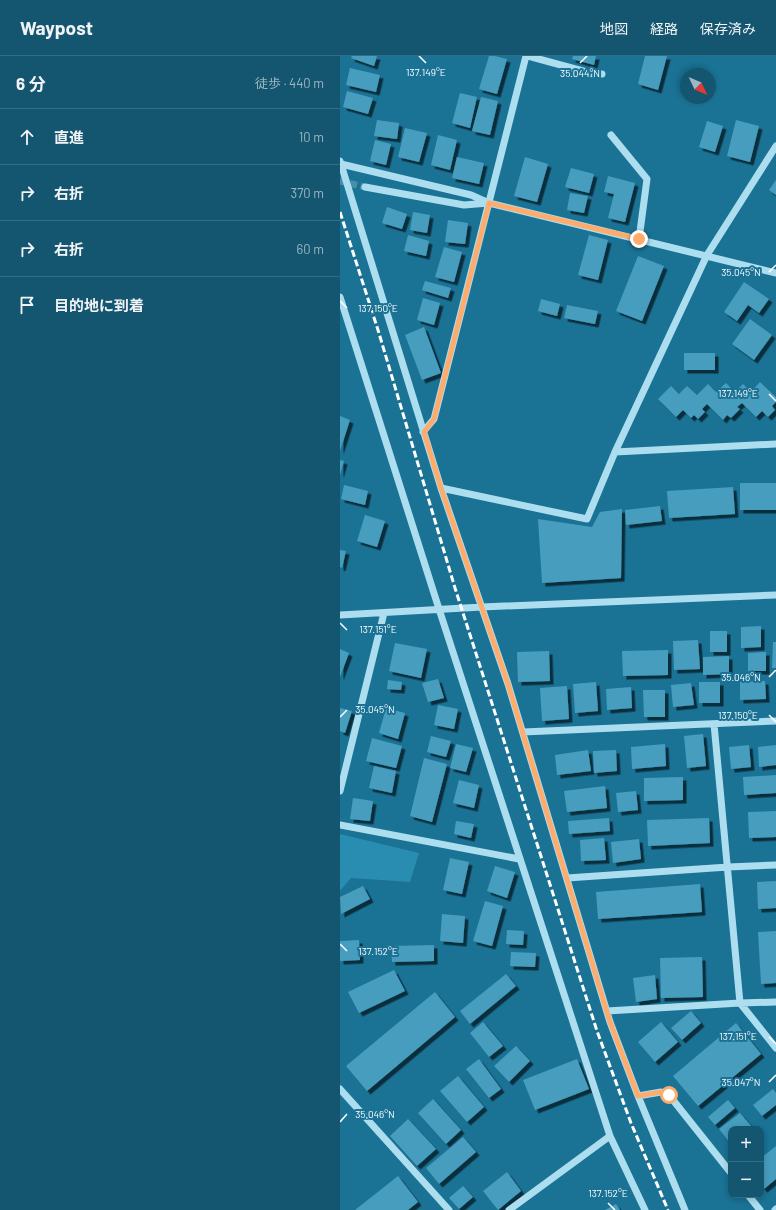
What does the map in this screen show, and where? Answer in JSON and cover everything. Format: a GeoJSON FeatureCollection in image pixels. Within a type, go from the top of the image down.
{"type":"FeatureCollection","features":[{"type":"Feature","properties":{"kind":"street"},"geometry":{"type":"LineString","coordinates":[[424,432],[434,419],[527,56],[594,74],[602,74]]}},
{"type":"Feature","properties":{"kind":"street"},"geometry":{"type":"LineString","coordinates":[[611,135],[647,179],[639,239]]}},
{"type":"Feature","properties":{"kind":"street"},"geometry":{"type":"LineString","coordinates":[[441,488],[587,519],[615,452],[707,256],[776,146]]}},
{"type":"Feature","properties":{"kind":"street"},"geometry":{"type":"LineString","coordinates":[[340,163],[471,195],[489,203],[776,273]]}},
{"type":"Feature","properties":{"kind":"street"},"geometry":{"type":"LineString","coordinates":[[340,163],[441,488],[508,684],[607,1011],[638,1096],[685,1210]]}},
{"type":"Feature","properties":{"kind":"street"},"geometry":{"type":"LineString","coordinates":[[365,187],[464,205],[489,203]]}},
{"type":"Feature","properties":{"kind":"street"},"geometry":{"type":"LineString","coordinates":[[340,298],[438,609],[610,1136],[645,1210]]}},
{"type":"Feature","properties":{"kind":"street"},"geometry":{"type":"LineString","coordinates":[[615,452],[776,444]]}},
{"type":"Feature","properties":{"kind":"street"},"geometry":{"type":"LineString","coordinates":[[340,615],[438,609],[776,595]]}},
{"type":"Feature","properties":{"kind":"street"},"geometry":{"type":"LineString","coordinates":[[340,791],[384,613]]}},
{"type":"Feature","properties":{"kind":"street"},"geometry":{"type":"LineString","coordinates":[[523,732],[776,721]]}},
{"type":"Feature","properties":{"kind":"street"},"geometry":{"type":"LineString","coordinates":[[714,724],[740,1003],[776,1048]]}},
{"type":"Feature","properties":{"kind":"street"},"geometry":{"type":"LineString","coordinates":[[340,825],[519,859]]}},
{"type":"Feature","properties":{"kind":"street"},"geometry":{"type":"LineString","coordinates":[[567,878],[776,865]]}},
{"type":"Feature","properties":{"kind":"street"},"geometry":{"type":"LineString","coordinates":[[607,1011],[776,1002]]}},
{"type":"Feature","properties":{"kind":"street"},"geometry":{"type":"LineString","coordinates":[[340,1089],[449,1210]]}},
{"type":"Feature","properties":{"kind":"street"},"geometry":{"type":"LineString","coordinates":[[638,1096],[661,1092],[669,1095],[728,1169]]}},
{"type":"Feature","properties":{"kind":"street"},"geometry":{"type":"LineString","coordinates":[[509,1210],[610,1136]]}},
{"type":"Feature","properties":{"kind":"street"},"geometry":{"type":"LineString","coordinates":[[750,1198],[760,1210]]}},
{"type":"Feature","properties":{"kind":"shaded area"},"geometry":{"type":"Polygon","coordinates":[[[340,834],[419,853],[410,882],[351,878],[340,891],[340,834]]]}},
{"type":"Feature","properties":{"kind":"building"},"geometry":{"type":"Polygon","coordinates":[[[352,56],[377,56],[374,66],[351,58],[352,56]]]}},
{"type":"Feature","properties":{"kind":"building"},"geometry":{"type":"Polygon","coordinates":[[[489,56],[507,59],[497,94],[479,89],[489,56]]]}},
{"type":"Feature","properties":{"kind":"building"},"geometry":{"type":"Polygon","coordinates":[[[573,56],[596,56],[594,65],[572,59],[573,56]]]}},
{"type":"Feature","properties":{"kind":"building"},"geometry":{"type":"Polygon","coordinates":[[[645,56],[667,56],[658,90],[638,84],[645,56]]]}},
{"type":"Feature","properties":{"kind":"building"},"geometry":{"type":"Polygon","coordinates":[[[350,68],[380,75],[376,92],[346,85],[350,68]]]}},
{"type":"Feature","properties":{"kind":"building"},"geometry":{"type":"Polygon","coordinates":[[[347,91],[373,98],[368,114],[343,107],[347,91]]]}},
{"type":"Feature","properties":{"kind":"building"},"geometry":{"type":"Polygon","coordinates":[[[460,93],[477,97],[470,128],[452,123],[460,93]]]}},
{"type":"Feature","properties":{"kind":"building"},"geometry":{"type":"Polygon","coordinates":[[[481,97],[498,101],[490,135],[472,131],[481,97]]]}},
{"type":"Feature","properties":{"kind":"building"},"geometry":{"type":"Polygon","coordinates":[[[377,120],[399,123],[397,139],[374,136],[377,120]]]}},
{"type":"Feature","properties":{"kind":"building"},"geometry":{"type":"Polygon","coordinates":[[[736,120],[759,126],[750,162],[727,156],[736,120]]]}},
{"type":"Feature","properties":{"kind":"building"},"geometry":{"type":"Polygon","coordinates":[[[707,121],[723,126],[715,152],[699,147],[707,121]]]}},
{"type":"Feature","properties":{"kind":"building"},"geometry":{"type":"Polygon","coordinates":[[[405,128],[427,133],[419,162],[398,157],[405,128]]]}},
{"type":"Feature","properties":{"kind":"building"},"geometry":{"type":"Polygon","coordinates":[[[438,135],[457,140],[450,170],[431,165],[438,135]]]}},
{"type":"Feature","properties":{"kind":"building"},"geometry":{"type":"Polygon","coordinates":[[[375,140],[391,144],[386,165],[370,161],[375,140]]]}},
{"type":"Feature","properties":{"kind":"building"},"geometry":{"type":"Polygon","coordinates":[[[457,157],[484,163],[479,184],[452,178],[457,157]]]}},
{"type":"Feature","properties":{"kind":"building"},"geometry":{"type":"Polygon","coordinates":[[[525,157],[548,164],[537,202],[514,196],[525,157]]]}},
{"type":"Feature","properties":{"kind":"building"},"geometry":{"type":"Polygon","coordinates":[[[571,168],[594,174],[589,193],[565,187],[571,168]]]}},
{"type":"Feature","properties":{"kind":"building"},"geometry":{"type":"Polygon","coordinates":[[[608,176],[635,183],[625,222],[608,218],[614,194],[604,192],[608,176]]]}},
{"type":"Feature","properties":{"kind":"building"},"geometry":{"type":"Polygon","coordinates":[[[776,180],[776,195],[769,190],[776,180]]]}},
{"type":"Feature","properties":{"kind":"building"},"geometry":{"type":"Polygon","coordinates":[[[570,193],[588,196],[584,213],[567,210],[570,193]]]}},
{"type":"Feature","properties":{"kind":"building"},"geometry":{"type":"Polygon","coordinates":[[[387,207],[407,214],[402,229],[382,223],[387,207]]]}},
{"type":"Feature","properties":{"kind":"building"},"geometry":{"type":"Polygon","coordinates":[[[413,212],[430,215],[427,233],[410,230],[413,212]]]}},
{"type":"Feature","properties":{"kind":"building"},"geometry":{"type":"Polygon","coordinates":[[[448,220],[468,223],[465,244],[445,242],[448,220]]]}},
{"type":"Feature","properties":{"kind":"building"},"geometry":{"type":"Polygon","coordinates":[[[408,235],[429,241],[426,256],[404,251],[408,235]]]}},
{"type":"Feature","properties":{"kind":"building"},"geometry":{"type":"Polygon","coordinates":[[[589,235],[608,240],[598,280],[578,275],[589,235]]]}},
{"type":"Feature","properties":{"kind":"building"},"geometry":{"type":"Polygon","coordinates":[[[444,247],[462,252],[454,282],[435,277],[444,247]]]}},
{"type":"Feature","properties":{"kind":"building"},"geometry":{"type":"Polygon","coordinates":[[[638,256],[664,266],[642,321],[616,311],[638,256]]]}},
{"type":"Feature","properties":{"kind":"building"},"geometry":{"type":"Polygon","coordinates":[[[425,281],[451,288],[448,298],[422,290],[425,281]]]}},
{"type":"Feature","properties":{"kind":"building"},"geometry":{"type":"Polygon","coordinates":[[[744,282],[769,299],[759,313],[748,305],[737,321],[724,312],[744,282]]]}},
{"type":"Feature","properties":{"kind":"building"},"geometry":{"type":"Polygon","coordinates":[[[423,298],[440,303],[434,325],[417,320],[423,298]]]}},
{"type":"Feature","properties":{"kind":"building"},"geometry":{"type":"Polygon","coordinates":[[[541,299],[560,304],[557,316],[538,311],[541,299]]]}},
{"type":"Feature","properties":{"kind":"building"},"geometry":{"type":"Polygon","coordinates":[[[567,305],[598,311],[595,324],[564,318],[567,305]]]}},
{"type":"Feature","properties":{"kind":"building"},"geometry":{"type":"Polygon","coordinates":[[[750,319],[772,335],[754,360],[732,344],[750,319]]]}},
{"type":"Feature","properties":{"kind":"building"},"geometry":{"type":"Polygon","coordinates":[[[424,327],[441,373],[422,380],[405,335],[424,327]]]}},
{"type":"Feature","properties":{"kind":"building"},"geometry":{"type":"Polygon","coordinates":[[[684,353],[715,353],[715,370],[684,370],[684,353]]]}},
{"type":"Feature","properties":{"kind":"building"},"geometry":{"type":"Polygon","coordinates":[[[760,382],[776,397],[776,402],[772,406],[775,410],[768,417],[762,411],[756,417],[742,403],[737,407],[740,409],[731,418],[727,415],[723,420],[707,404],[702,409],[705,412],[698,419],[694,415],[691,418],[683,410],[676,417],[658,399],[671,386],[679,394],[687,386],[697,395],[708,384],[716,392],[726,383],[735,392],[743,384],[751,392],[760,382]]]}},
{"type":"Feature","properties":{"kind":"building"},"geometry":{"type":"Polygon","coordinates":[[[340,416],[350,420],[340,451],[340,416]]]}},
{"type":"Feature","properties":{"kind":"building"},"geometry":{"type":"Polygon","coordinates":[[[340,460],[344,461],[340,475],[340,460]]]}},
{"type":"Feature","properties":{"kind":"building"},"geometry":{"type":"Polygon","coordinates":[[[740,483],[776,483],[776,510],[740,510],[740,483]]]}},
{"type":"Feature","properties":{"kind":"building"},"geometry":{"type":"Polygon","coordinates":[[[344,485],[368,491],[365,505],[341,499],[344,485]]]}},
{"type":"Feature","properties":{"kind":"building"},"geometry":{"type":"Polygon","coordinates":[[[733,487],[735,514],[669,518],[667,491],[733,487]]]}},
{"type":"Feature","properties":{"kind":"building"},"geometry":{"type":"Polygon","coordinates":[[[660,506],[662,521],[626,525],[625,510],[660,506]]]}},
{"type":"Feature","properties":{"kind":"building"},"geometry":{"type":"Polygon","coordinates":[[[622,509],[621,578],[542,583],[538,519],[592,527],[600,512],[622,509]]]}},
{"type":"Feature","properties":{"kind":"building"},"geometry":{"type":"Polygon","coordinates":[[[365,515],[385,521],[377,547],[357,541],[365,515]]]}},
{"type":"Feature","properties":{"kind":"building"},"geometry":{"type":"Polygon","coordinates":[[[340,550],[346,551],[342,568],[340,567],[340,550]]]}},
{"type":"Feature","properties":{"kind":"building"},"geometry":{"type":"Polygon","coordinates":[[[761,626],[761,647],[741,648],[741,627],[761,626]]]}},
{"type":"Feature","properties":{"kind":"building"},"geometry":{"type":"Polygon","coordinates":[[[710,631],[727,631],[727,652],[710,652],[710,631]]]}},
{"type":"Feature","properties":{"kind":"building"},"geometry":{"type":"Polygon","coordinates":[[[698,640],[700,669],[674,670],[673,641],[698,640]]]}},
{"type":"Feature","properties":{"kind":"building"},"geometry":{"type":"Polygon","coordinates":[[[773,642],[776,642],[776,668],[772,668],[773,642]]]}},
{"type":"Feature","properties":{"kind":"building"},"geometry":{"type":"Polygon","coordinates":[[[395,643],[427,649],[421,678],[389,671],[395,643]]]}},
{"type":"Feature","properties":{"kind":"building"},"geometry":{"type":"Polygon","coordinates":[[[340,649],[349,653],[340,677],[340,649]]]}},
{"type":"Feature","properties":{"kind":"building"},"geometry":{"type":"Polygon","coordinates":[[[668,650],[668,675],[623,676],[622,651],[668,650]]]}},
{"type":"Feature","properties":{"kind":"building"},"geometry":{"type":"Polygon","coordinates":[[[549,651],[550,681],[518,682],[517,652],[549,651]]]}},
{"type":"Feature","properties":{"kind":"building"},"geometry":{"type":"Polygon","coordinates":[[[766,652],[766,671],[748,671],[748,653],[766,652]]]}},
{"type":"Feature","properties":{"kind":"building"},"geometry":{"type":"Polygon","coordinates":[[[729,656],[729,674],[703,675],[703,657],[729,656]]]}},
{"type":"Feature","properties":{"kind":"building"},"geometry":{"type":"Polygon","coordinates":[[[438,679],[444,698],[428,702],[422,683],[438,679]]]}},
{"type":"Feature","properties":{"kind":"building"},"geometry":{"type":"Polygon","coordinates":[[[388,680],[402,682],[401,690],[387,689],[388,680]]]}},
{"type":"Feature","properties":{"kind":"building"},"geometry":{"type":"Polygon","coordinates":[[[765,681],[766,699],[740,700],[740,682],[765,681]]]}},
{"type":"Feature","properties":{"kind":"building"},"geometry":{"type":"Polygon","coordinates":[[[596,682],[598,711],[575,713],[573,684],[596,682]]]}},
{"type":"Feature","properties":{"kind":"building"},"geometry":{"type":"Polygon","coordinates":[[[699,682],[720,682],[720,703],[699,703],[699,682]]]}},
{"type":"Feature","properties":{"kind":"building"},"geometry":{"type":"Polygon","coordinates":[[[691,683],[694,705],[673,707],[671,685],[691,683]]]}},
{"type":"Feature","properties":{"kind":"building"},"geometry":{"type":"Polygon","coordinates":[[[567,686],[569,719],[542,721],[540,688],[567,686]]]}},
{"type":"Feature","properties":{"kind":"building"},"geometry":{"type":"Polygon","coordinates":[[[631,687],[632,708],[607,710],[606,689],[631,687]]]}},
{"type":"Feature","properties":{"kind":"building"},"geometry":{"type":"Polygon","coordinates":[[[643,690],[665,690],[665,717],[644,717],[643,690]]]}},
{"type":"Feature","properties":{"kind":"building"},"geometry":{"type":"Polygon","coordinates":[[[438,705],[458,709],[454,729],[434,725],[438,705]]]}},
{"type":"Feature","properties":{"kind":"building"},"geometry":{"type":"Polygon","coordinates":[[[340,708],[352,711],[345,733],[340,731],[340,708]]]}},
{"type":"Feature","properties":{"kind":"building"},"geometry":{"type":"Polygon","coordinates":[[[386,708],[405,713],[398,739],[379,733],[386,708]]]}},
{"type":"Feature","properties":{"kind":"building"},"geometry":{"type":"Polygon","coordinates":[[[703,734],[706,766],[687,768],[684,736],[703,734]]]}},
{"type":"Feature","properties":{"kind":"building"},"geometry":{"type":"Polygon","coordinates":[[[431,736],[451,741],[446,757],[427,752],[431,736]]]}},
{"type":"Feature","properties":{"kind":"building"},"geometry":{"type":"Polygon","coordinates":[[[372,738],[402,746],[396,768],[366,761],[372,738]]]}},
{"type":"Feature","properties":{"kind":"building"},"geometry":{"type":"Polygon","coordinates":[[[456,744],[473,748],[466,772],[450,768],[456,744]]]}},
{"type":"Feature","properties":{"kind":"building"},"geometry":{"type":"Polygon","coordinates":[[[665,744],[666,766],[632,769],[631,747],[665,744]]]}},
{"type":"Feature","properties":{"kind":"building"},"geometry":{"type":"Polygon","coordinates":[[[749,745],[751,767],[731,769],[729,747],[749,745]]]}},
{"type":"Feature","properties":{"kind":"building"},"geometry":{"type":"Polygon","coordinates":[[[776,745],[776,765],[759,767],[758,747],[776,745]]]}},
{"type":"Feature","properties":{"kind":"building"},"geometry":{"type":"Polygon","coordinates":[[[588,750],[591,771],[557,775],[555,755],[588,750]]]}},
{"type":"Feature","properties":{"kind":"building"},"geometry":{"type":"Polygon","coordinates":[[[616,750],[617,771],[594,773],[593,751],[616,750]]]}},
{"type":"Feature","properties":{"kind":"building"},"geometry":{"type":"Polygon","coordinates":[[[424,758],[447,764],[432,822],[410,816],[424,758]]]}},
{"type":"Feature","properties":{"kind":"building"},"geometry":{"type":"Polygon","coordinates":[[[374,766],[396,771],[392,793],[369,788],[374,766]]]}},
{"type":"Feature","properties":{"kind":"building"},"geometry":{"type":"Polygon","coordinates":[[[776,775],[776,793],[744,795],[743,777],[776,775]]]}},
{"type":"Feature","properties":{"kind":"building"},"geometry":{"type":"Polygon","coordinates":[[[683,777],[683,800],[644,801],[644,778],[683,777]]]}},
{"type":"Feature","properties":{"kind":"building"},"geometry":{"type":"Polygon","coordinates":[[[459,780],[479,785],[474,808],[453,803],[459,780]]]}},
{"type":"Feature","properties":{"kind":"building"},"geometry":{"type":"Polygon","coordinates":[[[605,786],[607,808],[567,812],[564,791],[605,786]]]}},
{"type":"Feature","properties":{"kind":"building"},"geometry":{"type":"Polygon","coordinates":[[[636,791],[638,810],[618,812],[616,793],[636,791]]]}},
{"type":"Feature","properties":{"kind":"building"},"geometry":{"type":"Polygon","coordinates":[[[353,798],[373,801],[370,821],[350,819],[353,798]]]}},
{"type":"Feature","properties":{"kind":"building"},"geometry":{"type":"Polygon","coordinates":[[[776,811],[776,837],[749,838],[748,812],[776,811]]]}},
{"type":"Feature","properties":{"kind":"building"},"geometry":{"type":"Polygon","coordinates":[[[609,818],[610,831],[569,834],[568,821],[609,818]]]}},
{"type":"Feature","properties":{"kind":"building"},"geometry":{"type":"Polygon","coordinates":[[[709,818],[710,843],[648,846],[647,820],[709,818]]]}},
{"type":"Feature","properties":{"kind":"building"},"geometry":{"type":"Polygon","coordinates":[[[456,821],[474,824],[471,838],[454,834],[456,821]]]}},
{"type":"Feature","properties":{"kind":"building"},"geometry":{"type":"Polygon","coordinates":[[[604,838],[606,860],[581,861],[580,840],[604,838]]]}},
{"type":"Feature","properties":{"kind":"building"},"geometry":{"type":"Polygon","coordinates":[[[639,839],[641,859],[613,863],[611,842],[639,839]]]}},
{"type":"Feature","properties":{"kind":"building"},"geometry":{"type":"Polygon","coordinates":[[[450,858],[469,862],[462,894],[443,890],[450,858]]]}},
{"type":"Feature","properties":{"kind":"building"},"geometry":{"type":"Polygon","coordinates":[[[495,866],[515,872],[507,898],[487,891],[495,866]]]}},
{"type":"Feature","properties":{"kind":"building"},"geometry":{"type":"Polygon","coordinates":[[[776,881],[776,908],[758,909],[757,882],[776,881]]]}},
{"type":"Feature","properties":{"kind":"building"},"geometry":{"type":"Polygon","coordinates":[[[700,884],[702,912],[598,919],[596,892],[700,884]]]}},
{"type":"Feature","properties":{"kind":"building"},"geometry":{"type":"Polygon","coordinates":[[[363,886],[370,899],[341,914],[340,897],[363,886]]]}},
{"type":"Feature","properties":{"kind":"building"},"geometry":{"type":"Polygon","coordinates":[[[485,901],[503,906],[492,946],[473,941],[485,901]]]}},
{"type":"Feature","properties":{"kind":"building"},"geometry":{"type":"Polygon","coordinates":[[[442,914],[465,916],[463,943],[440,941],[442,914]]]}},
{"type":"Feature","properties":{"kind":"building"},"geometry":{"type":"Polygon","coordinates":[[[507,930],[524,931],[523,945],[506,944],[507,930]]]}},
{"type":"Feature","properties":{"kind":"building"},"geometry":{"type":"Polygon","coordinates":[[[776,931],[776,983],[761,984],[758,932],[776,931]]]}},
{"type":"Feature","properties":{"kind":"building"},"geometry":{"type":"Polygon","coordinates":[[[359,940],[360,960],[340,961],[340,941],[359,940]]]}},
{"type":"Feature","properties":{"kind":"building"},"geometry":{"type":"Polygon","coordinates":[[[434,945],[434,961],[392,962],[391,946],[434,945]]]}},
{"type":"Feature","properties":{"kind":"building"},"geometry":{"type":"Polygon","coordinates":[[[511,952],[536,953],[535,967],[510,966],[511,952]]]}},
{"type":"Feature","properties":{"kind":"building"},"geometry":{"type":"Polygon","coordinates":[[[702,957],[703,997],[661,998],[660,958],[702,957]]]}},
{"type":"Feature","properties":{"kind":"building"},"geometry":{"type":"Polygon","coordinates":[[[394,970],[405,991],[359,1013],[348,992],[394,970]]]}},
{"type":"Feature","properties":{"kind":"building"},"geometry":{"type":"Polygon","coordinates":[[[506,974],[516,986],[470,1024],[460,1011],[506,974]]]}},
{"type":"Feature","properties":{"kind":"building"},"geometry":{"type":"Polygon","coordinates":[[[655,975],[657,999],[636,1002],[633,978],[655,975]]]}},
{"type":"Feature","properties":{"kind":"building"},"geometry":{"type":"Polygon","coordinates":[[[435,992],[455,1017],[367,1091],[346,1066],[435,992]]]}},
{"type":"Feature","properties":{"kind":"building"},"geometry":{"type":"Polygon","coordinates":[[[691,1011],[701,1023],[682,1040],[671,1028],[691,1011]]]}},
{"type":"Feature","properties":{"kind":"building"},"geometry":{"type":"Polygon","coordinates":[[[483,1022],[503,1046],[489,1057],[470,1033],[483,1022]]]}},
{"type":"Feature","properties":{"kind":"building"},"geometry":{"type":"Polygon","coordinates":[[[661,1022],[678,1042],[655,1062],[638,1042],[661,1022]]]}},
{"type":"Feature","properties":{"kind":"building"},"geometry":{"type":"Polygon","coordinates":[[[736,1023],[761,1054],[698,1106],[673,1076],[736,1023]]]}},
{"type":"Feature","properties":{"kind":"building"},"geometry":{"type":"Polygon","coordinates":[[[516,1046],[530,1061],[509,1082],[494,1066],[516,1046]]]}},
{"type":"Feature","properties":{"kind":"building"},"geometry":{"type":"Polygon","coordinates":[[[479,1059],[501,1089],[489,1098],[466,1069],[479,1059]]]}},
{"type":"Feature","properties":{"kind":"building"},"geometry":{"type":"Polygon","coordinates":[[[577,1059],[589,1089],[535,1110],[523,1080],[577,1059]]]}},
{"type":"Feature","properties":{"kind":"building"},"geometry":{"type":"Polygon","coordinates":[[[458,1076],[484,1107],[467,1122],[440,1091],[458,1076]]]}},
{"type":"Feature","properties":{"kind":"building"},"geometry":{"type":"Polygon","coordinates":[[[773,1089],[776,1093],[776,1105],[762,1116],[753,1105],[773,1089]]]}},
{"type":"Feature","properties":{"kind":"building"},"geometry":{"type":"Polygon","coordinates":[[[433,1099],[461,1130],[446,1144],[418,1113],[433,1099]]]}},
{"type":"Feature","properties":{"kind":"building"},"geometry":{"type":"Polygon","coordinates":[[[728,1100],[735,1108],[715,1125],[708,1117],[728,1100]]]}},
{"type":"Feature","properties":{"kind":"building"},"geometry":{"type":"Polygon","coordinates":[[[740,1113],[751,1126],[728,1126],[728,1140],[719,1129],[740,1113]]]}},
{"type":"Feature","properties":{"kind":"building"},"geometry":{"type":"Polygon","coordinates":[[[408,1119],[436,1149],[417,1166],[390,1136],[408,1119]]]}},
{"type":"Feature","properties":{"kind":"building"},"geometry":{"type":"Polygon","coordinates":[[[463,1137],[476,1152],[439,1184],[426,1168],[463,1137]]]}},
{"type":"Feature","properties":{"kind":"building"},"geometry":{"type":"Polygon","coordinates":[[[776,1146],[776,1179],[764,1189],[764,1162],[764,1156],[776,1146]]]}},
{"type":"Feature","properties":{"kind":"building"},"geometry":{"type":"Polygon","coordinates":[[[507,1172],[521,1191],[498,1210],[483,1191],[507,1172]]]}},
{"type":"Feature","properties":{"kind":"building"},"geometry":{"type":"Polygon","coordinates":[[[398,1176],[418,1202],[408,1210],[355,1210],[398,1176]]]}},
{"type":"Feature","properties":{"kind":"building"},"geometry":{"type":"Polygon","coordinates":[[[463,1186],[473,1197],[459,1209],[449,1198],[463,1186]]]}},
{"type":"Feature","properties":{"kind":"building"},"geometry":{"type":"Polygon","coordinates":[[[616,1204],[620,1210],[605,1210],[616,1204]]]}},
{"type":"Feature","properties":{"kind":"tunnel"},"geometry":{"type":"LineString","coordinates":[[340,181],[365,187]]}},
{"type":"Feature","properties":{"kind":"railway"},"geometry":{"type":"LineString","coordinates":[[340,212],[378,330],[455,588],[597,1031],[631,1123],[668,1210]]}},
{"type":"Feature","properties":{"kind":"route"},"geometry":{"type":"LineString","coordinates":[[639,239],[489,203],[434,419],[424,432],[441,488],[508,684],[610,1022],[638,1096],[661,1092],[669,1095]]}}]}
